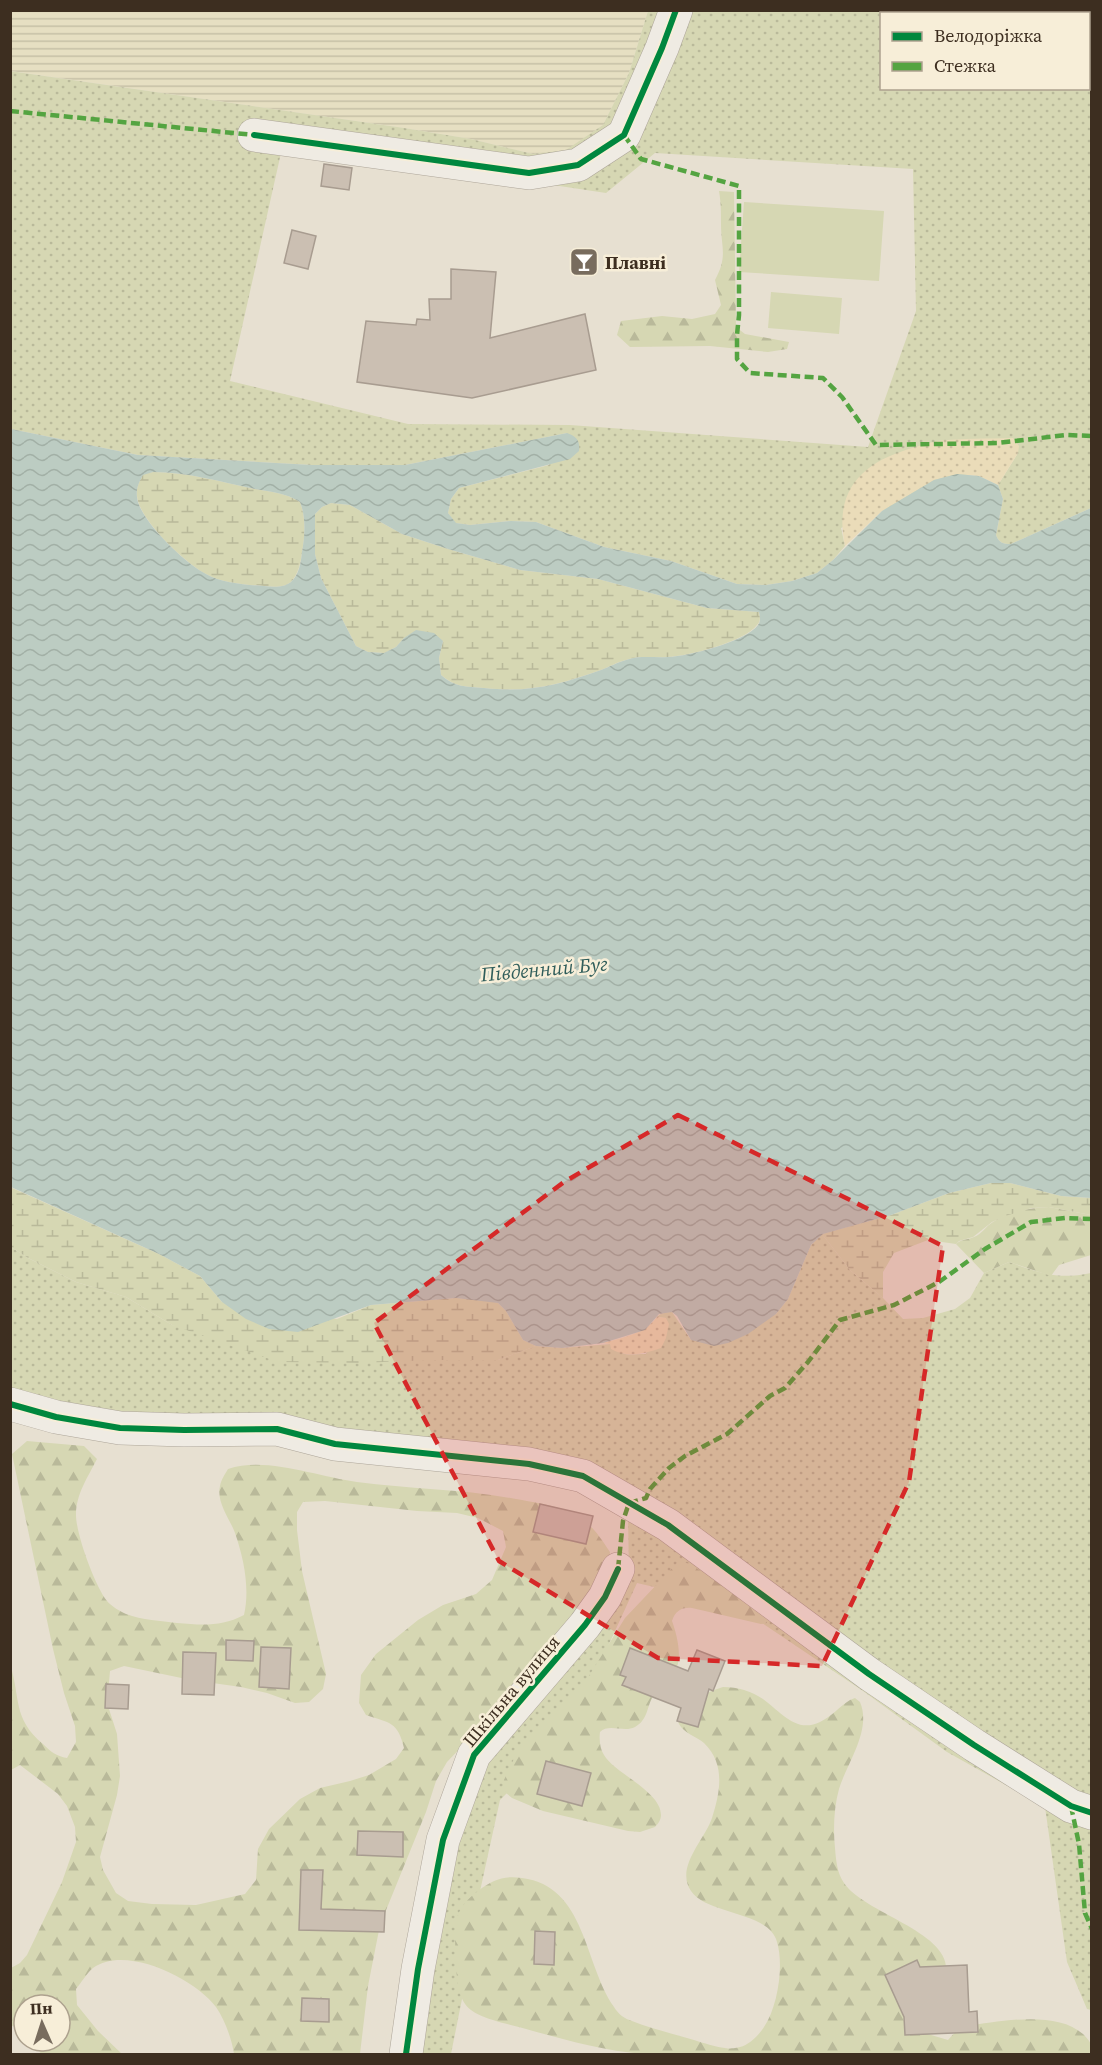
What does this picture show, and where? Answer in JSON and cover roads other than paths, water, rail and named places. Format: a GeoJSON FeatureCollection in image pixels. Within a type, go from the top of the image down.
{"type":"FeatureCollection","features":[{"type":"Feature","properties":{"kind":"street"},"geometry":{"type":"LineString","coordinates":[[254,135],[529,173],[578,165],[624,135],[676,10]]}},
{"type":"Feature","properties":{"kind":"street"},"geometry":{"type":"LineString","coordinates":[[10,1404],[56,1418],[120,1428],[277,1429],[335,1444],[528,1464],[583,1476],[668,1526],[869,1674],[974,1745],[1071,1806],[1092,1813]]}},
{"type":"Feature","properties":{"kind":"street","name":"Шкільна вулиця"},"geometry":{"type":"LineString","coordinates":[[406,2055],[418,1969],[443,1840],[474,1755],[585,1625],[605,1597],[618,1569]]}},
{"type":"Feature","properties":{"kind":"water","name":"Південний Буг"},"geometry":{"type":"Polygon","coordinates":[[[11,429],[138,455],[312,465],[405,465],[567,433],[579,444],[579,451],[570,459],[459,488],[451,499],[448,513],[456,523],[470,525],[511,521],[536,522],[604,547],[671,561],[737,584],[766,585],[792,581],[817,573],[882,511],[934,480],[957,474],[979,476],[998,485],[1003,499],[996,535],[998,540],[1004,543],[1011,544],[1091,508],[1091,1198],[1061,1196],[1010,1183],[991,1183],[949,1193],[891,1215],[823,1234],[811,1245],[788,1299],[776,1314],[748,1334],[728,1343],[714,1346],[691,1340],[677,1316],[672,1312],[659,1314],[645,1330],[603,1343],[562,1348],[536,1346],[523,1340],[506,1311],[498,1303],[456,1298],[371,1305],[298,1332],[269,1329],[246,1319],[222,1302],[200,1276],[159,1254],[11,1187],[11,429]],[[153,472],[143,475],[137,488],[140,507],[154,529],[197,569],[219,580],[250,585],[278,587],[294,579],[298,572],[304,540],[304,520],[300,502],[278,493],[204,478],[153,472]],[[331,503],[322,507],[315,514],[315,554],[321,578],[356,646],[368,652],[384,653],[396,647],[416,630],[434,633],[443,641],[439,658],[441,675],[456,684],[515,689],[557,684],[631,658],[677,656],[716,647],[741,637],[760,622],[759,612],[707,608],[598,579],[520,570],[402,534],[350,505],[331,503]]]}},
{"type":"Feature","properties":{"kind":"place","name":"Плавні"},"geometry":{"type":"Point","coordinates":[584,262]}}]}
